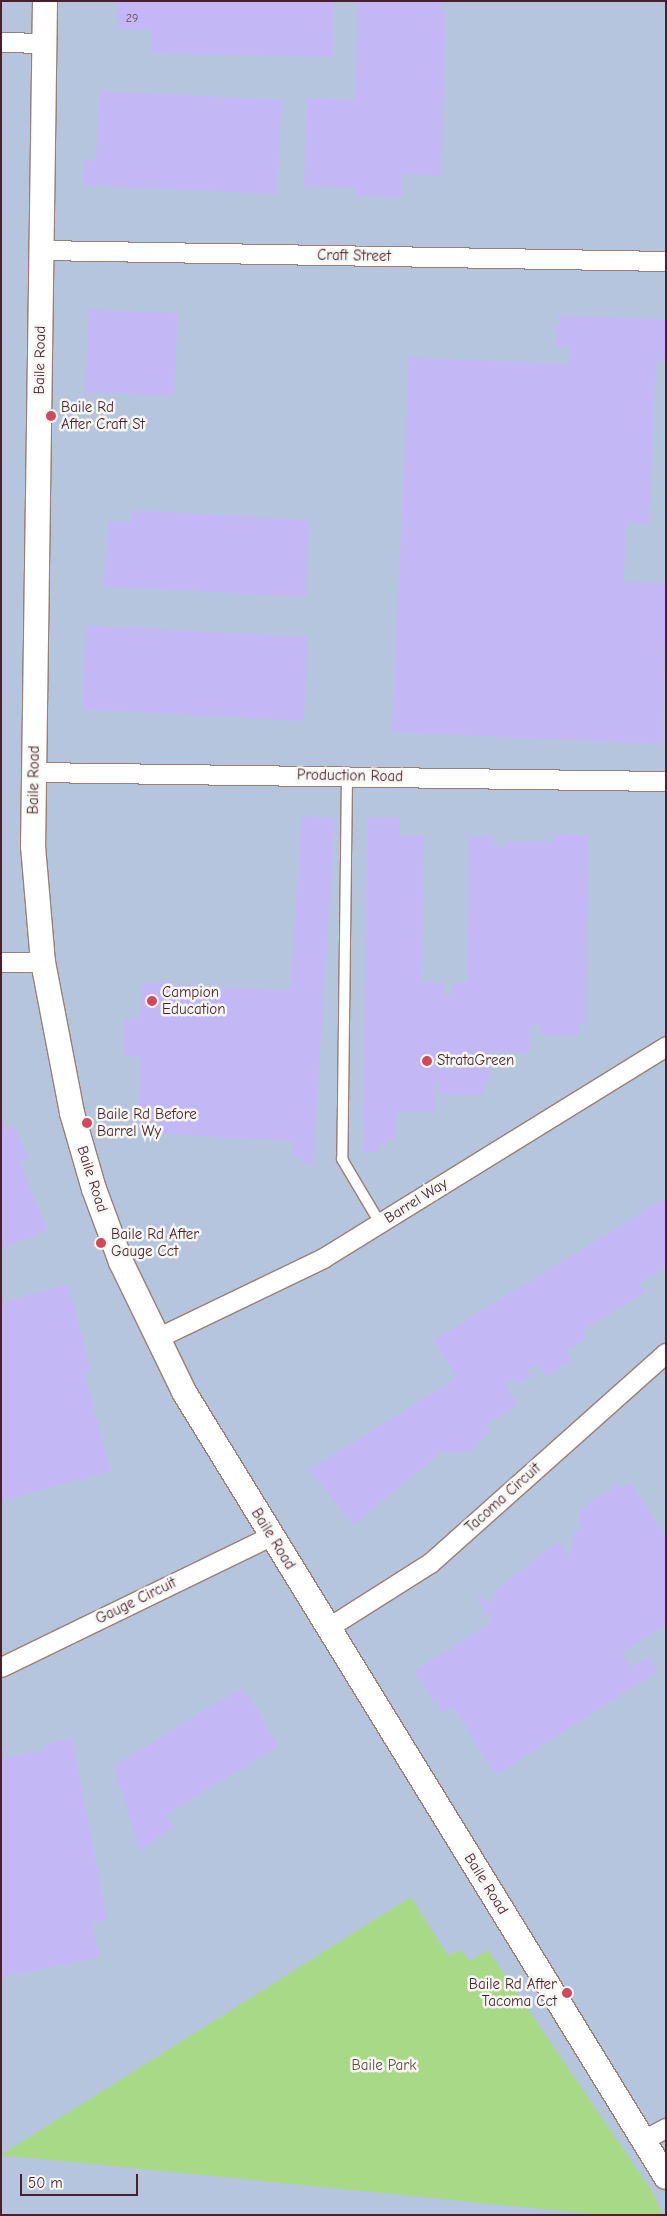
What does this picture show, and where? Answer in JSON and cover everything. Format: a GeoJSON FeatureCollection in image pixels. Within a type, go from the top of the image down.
{"type":"FeatureCollection","features":[{"type":"Feature","properties":{"kind":"street","name":"Baile Road"},"geometry":{"type":"LineString","coordinates":[[45,1],[33,846],[43,962],[59,1057],[94,1188],[121,1262],[156,1338],[184,1392],[666,2177]]}},
{"type":"Feature","properties":{"kind":"street"},"geometry":{"type":"LineString","coordinates":[[1,42],[44,43]]}},
{"type":"Feature","properties":{"kind":"street","name":"Craft Street"},"geometry":{"type":"LineString","coordinates":[[42,250],[666,261]]}},
{"type":"Feature","properties":{"kind":"street","name":"Production Road"},"geometry":{"type":"LineString","coordinates":[[34,772],[666,781]]}},
{"type":"Feature","properties":{"kind":"street"},"geometry":{"type":"LineString","coordinates":[[1,962],[43,962]]}},
{"type":"Feature","properties":{"kind":"street","name":"Barrel Way"},"geometry":{"type":"LineString","coordinates":[[156,1338],[301,1270],[666,1046]]}},
{"type":"Feature","properties":{"kind":"street","name":"Tacoma Circuit"},"geometry":{"type":"LineString","coordinates":[[328,1627],[430,1563],[666,1353]]}},
{"type":"Feature","properties":{"kind":"street","name":"Gauge Circuit"},"geometry":{"type":"LineString","coordinates":[[1,1667],[271,1536]]}},
{"type":"Feature","properties":{"kind":"street"},"geometry":{"type":"LineString","coordinates":[[644,2140],[666,2128]]}},
{"type":"Feature","properties":{"kind":"lane"},"geometry":{"type":"LineString","coordinates":[[347,776],[342,1159],[380,1223]]}},
{"type":"Feature","properties":{"kind":"shaded area"},"geometry":{"type":"Polygon","coordinates":[[[1,1],[666,1],[666,2215],[1,2215],[1,1]]]}},
{"type":"Feature","properties":{"kind":"green space","name":"Baile Park"},"geometry":{"type":"Polygon","coordinates":[[[411,1897],[448,1956],[461,1950],[470,1961],[488,1950],[652,2191],[663,2215],[604,2215],[1,2155],[411,1897]]]}},
{"type":"Feature","properties":{"kind":"building"},"geometry":{"type":"Polygon","coordinates":[[[118,1],[334,1],[333,57],[151,53],[152,30],[118,30],[118,1]]]}},
{"type":"Feature","properties":{"kind":"building"},"geometry":{"type":"Polygon","coordinates":[[[358,1],[443,1],[443,13],[446,13],[441,176],[402,174],[401,197],[354,196],[354,187],[304,186],[307,98],[355,99],[358,1]]]}},
{"type":"Feature","properties":{"kind":"building"},"geometry":{"type":"Polygon","coordinates":[[[99,91],[282,100],[277,194],[83,185],[84,160],[96,161],[99,91]]]}},
{"type":"Feature","properties":{"kind":"building"},"geometry":{"type":"Polygon","coordinates":[[[89,309],[178,313],[174,396],[85,392],[89,309]]]}},
{"type":"Feature","properties":{"kind":"building"},"geometry":{"type":"Polygon","coordinates":[[[559,315],[666,320],[666,361],[656,361],[649,524],[626,523],[624,581],[666,583],[663,744],[392,732],[409,357],[569,364],[570,346],[556,346],[557,329],[543,328],[559,326],[559,315]]]}},
{"type":"Feature","properties":{"kind":"building"},"geometry":{"type":"Polygon","coordinates":[[[131,510],[310,520],[306,597],[104,586],[108,521],[131,522],[131,510]]]}},
{"type":"Feature","properties":{"kind":"building"},"geometry":{"type":"Polygon","coordinates":[[[86,625],[308,637],[304,721],[82,709],[86,625]]]}},
{"type":"Feature","properties":{"kind":"building"},"geometry":{"type":"Polygon","coordinates":[[[302,816],[335,818],[313,1164],[302,1164],[302,1157],[292,1156],[292,1141],[136,1132],[141,1057],[123,1056],[125,1018],[140,1019],[143,982],[290,991],[302,816]]]}},
{"type":"Feature","properties":{"kind":"building"},"geometry":{"type":"Polygon","coordinates":[[[368,817],[400,817],[400,835],[424,835],[422,983],[444,983],[444,994],[454,994],[454,983],[467,983],[469,836],[494,836],[494,847],[506,847],[506,841],[554,842],[554,834],[588,835],[586,1024],[578,1024],[578,1035],[541,1035],[541,1025],[530,1025],[529,1053],[490,1052],[489,1082],[483,1082],[483,1095],[439,1094],[439,1083],[435,1083],[434,1112],[396,1112],[395,1139],[387,1139],[387,1144],[379,1144],[379,1152],[363,1152],[368,817]]]}},
{"type":"Feature","properties":{"kind":"building"},"geometry":{"type":"Polygon","coordinates":[[[1,1116],[7,1130],[15,1126],[28,1159],[20,1163],[47,1230],[1,1249],[1,1116]]]}},
{"type":"Feature","properties":{"kind":"building"},"geometry":{"type":"Polygon","coordinates":[[[666,1198],[666,1267],[639,1283],[644,1293],[582,1331],[587,1338],[566,1351],[572,1360],[546,1376],[538,1364],[527,1370],[531,1376],[518,1384],[514,1378],[505,1384],[518,1405],[485,1425],[490,1431],[469,1452],[442,1451],[354,1525],[309,1470],[457,1378],[434,1340],[666,1198]]]}},
{"type":"Feature","properties":{"kind":"building"},"geometry":{"type":"Polygon","coordinates":[[[68,1284],[91,1371],[84,1373],[111,1471],[1,1501],[1,1303],[68,1284]]]}},
{"type":"Feature","properties":{"kind":"building"},"geometry":{"type":"Polygon","coordinates":[[[631,1483],[666,1538],[666,1624],[622,1653],[631,1667],[650,1657],[658,1671],[496,1775],[453,1707],[442,1713],[415,1671],[492,1622],[477,1598],[493,1602],[496,1590],[559,1541],[569,1557],[575,1532],[582,1528],[578,1521],[581,1509],[616,1486],[623,1488],[631,1483]]]}},
{"type":"Feature","properties":{"kind":"building"},"geometry":{"type":"Polygon","coordinates":[[[243,1687],[279,1746],[165,1815],[173,1827],[139,1851],[114,1766],[243,1687]]]}},
{"type":"Feature","properties":{"kind":"building"},"geometry":{"type":"Polygon","coordinates":[[[72,1738],[107,1919],[92,1922],[99,1958],[1,1977],[1,1758],[47,1750],[46,1744],[72,1738]]]}},
{"type":"Feature","properties":{"kind":"place","name":"Baile Rd After Craft St"},"geometry":{"type":"Point","coordinates":[51,416]}},
{"type":"Feature","properties":{"kind":"place","name":"Campion Education"},"geometry":{"type":"Point","coordinates":[152,1001]}},
{"type":"Feature","properties":{"kind":"place","name":"StrataGreen"},"geometry":{"type":"Point","coordinates":[427,1061]}},
{"type":"Feature","properties":{"kind":"place","name":"Baile Rd Before Barrel Wy"},"geometry":{"type":"Point","coordinates":[87,1123]}},
{"type":"Feature","properties":{"kind":"place","name":"Baile Rd After Gauge Cct"},"geometry":{"type":"Point","coordinates":[101,1243]}},
{"type":"Feature","properties":{"kind":"place","name":"Baile Rd After Tacoma Cct"},"geometry":{"type":"Point","coordinates":[567,1993]}}]}
